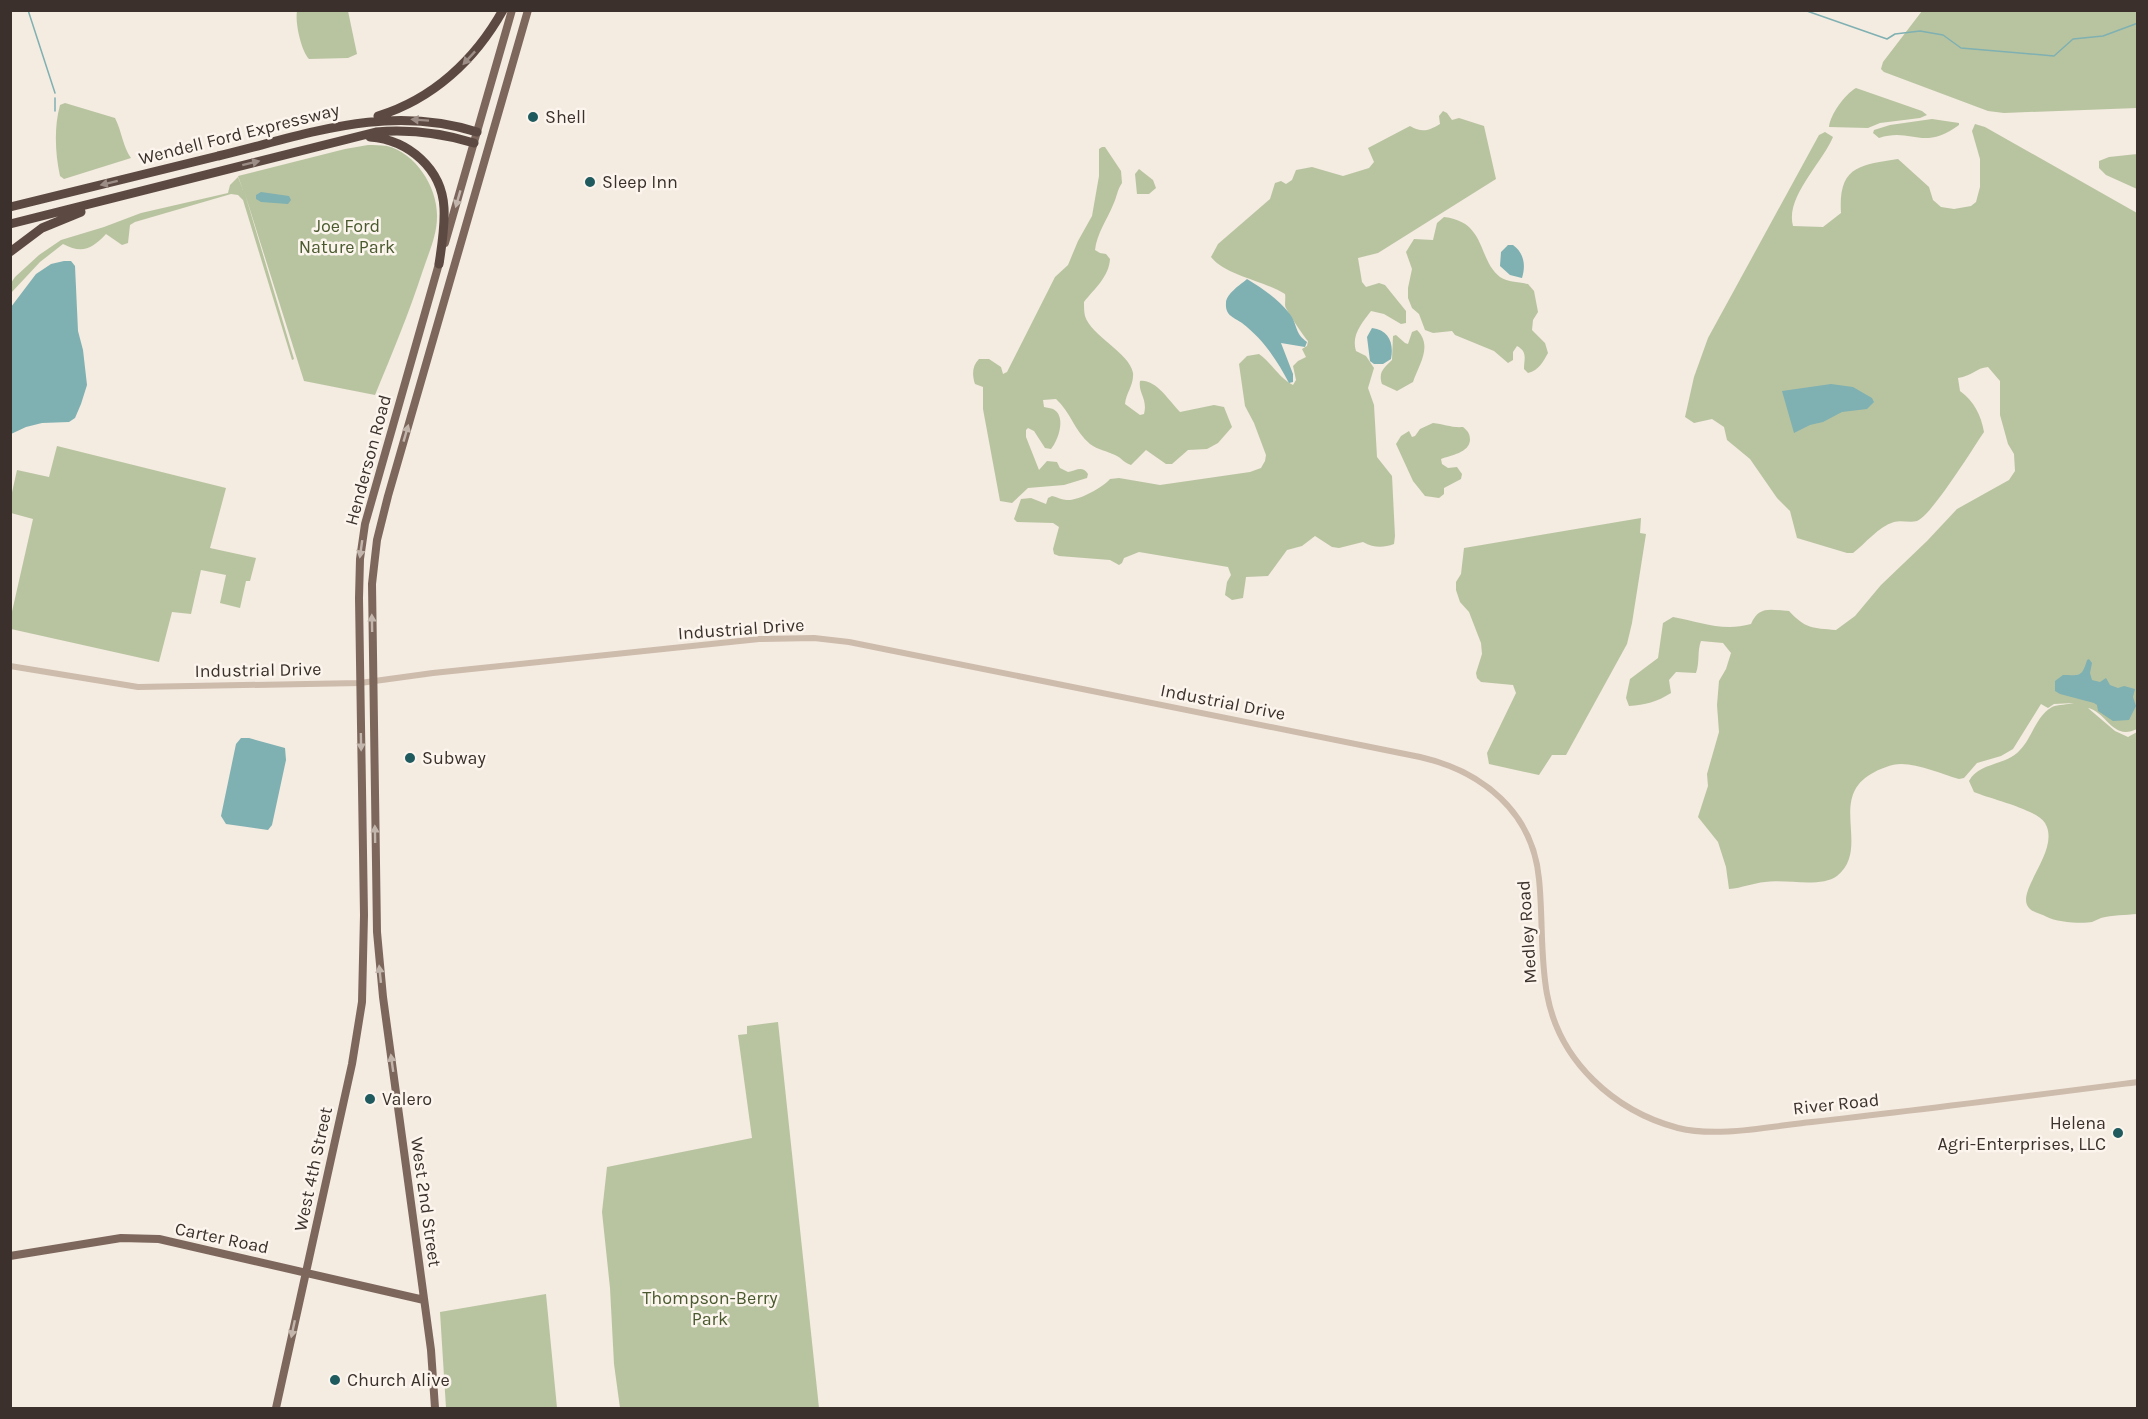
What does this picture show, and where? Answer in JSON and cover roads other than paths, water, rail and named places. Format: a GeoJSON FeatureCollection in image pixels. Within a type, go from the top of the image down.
{"type":"FeatureCollection","features":[{"type":"Feature","properties":{"kind":"highway"},"geometry":{"type":"LineString","coordinates":[[350,124],[397,110],[433,90],[473,54],[503,10]]}},
{"type":"Feature","properties":{"kind":"highway","name":"Wendell Ford Expressway"},"geometry":{"type":"LineString","coordinates":[[10,206],[374,120],[413,119],[446,123],[477,132]]}},
{"type":"Feature","properties":{"kind":"highway","name":"Wendell Ford Expressway"},"geometry":{"type":"LineString","coordinates":[[10,224],[376,132],[411,131],[446,135],[474,143]]}},
{"type":"Feature","properties":{"kind":"highway"},"geometry":{"type":"LineString","coordinates":[[359,136],[385,139],[405,147],[422,159],[435,176],[444,206],[444,229],[439,264]]}},
{"type":"Feature","properties":{"kind":"highway"},"geometry":{"type":"LineString","coordinates":[[10,252],[42,228],[69,215],[229,169]]}},
{"type":"Feature","properties":{"kind":"main road","name":"Henderson Road"},"geometry":{"type":"LineString","coordinates":[[365,933],[359,572],[363,532],[512,10]]}},
{"type":"Feature","properties":{"kind":"main road","name":"Henderson Road"},"geometry":{"type":"LineString","coordinates":[[376,893],[372,584],[378,534],[528,10]]}},
{"type":"Feature","properties":{"kind":"main road"},"geometry":{"type":"LineString","coordinates":[[477,132],[491,137]]}},
{"type":"Feature","properties":{"kind":"main road"},"geometry":{"type":"LineString","coordinates":[[474,143],[489,147]]}},
{"type":"Feature","properties":{"kind":"main road","name":"West 2nd Street"},"geometry":{"type":"LineString","coordinates":[[376,893],[383,997],[434,1371],[435,1408]]}},
{"type":"Feature","properties":{"kind":"main road","name":"West 4th Street"},"geometry":{"type":"LineString","coordinates":[[276,1408],[357,1036],[362,1002],[365,933]]}},
{"type":"Feature","properties":{"kind":"main road","name":"Carter Road"},"geometry":{"type":"LineString","coordinates":[[10,1256],[82,1243],[140,1238],[168,1241],[424,1300]]}},
{"type":"Feature","properties":{"kind":"street","name":"Industrial Drive"},"geometry":{"type":"LineString","coordinates":[[10,666],[138,687],[360,683],[433,673],[759,639],[838,640],[1439,761],[1454,766],[1483,783],[1502,799],[1516,818]]}},
{"type":"Feature","properties":{"kind":"street","name":"Medley Road"},"geometry":{"type":"LineString","coordinates":[[1516,818],[1528,839],[1537,864],[1546,988],[1555,1021],[1566,1046]]}},
{"type":"Feature","properties":{"kind":"street","name":"River Road"},"geometry":{"type":"LineString","coordinates":[[1566,1046],[1583,1069],[1617,1100],[1658,1121],[1679,1128],[1695,1130],[1720,1131],[1826,1120],[2138,1082]]}},
{"type":"Feature","properties":{"kind":"water"},"geometry":{"type":"Polygon","coordinates":[[[261,192],[289,196],[291,200],[288,204],[261,202],[256,199],[256,195],[261,192]]]}},
{"type":"Feature","properties":{"kind":"water"},"geometry":{"type":"Polygon","coordinates":[[[1508,245],[1517,248],[1522,256],[1524,268],[1522,278],[1510,275],[1500,266],[1501,252],[1508,245]]]}},
{"type":"Feature","properties":{"kind":"water"},"geometry":{"type":"Polygon","coordinates":[[[71,261],[75,266],[78,331],[83,350],[87,385],[75,418],[69,422],[42,423],[11,434],[11,307],[36,274],[51,264],[71,261]]]}},
{"type":"Feature","properties":{"kind":"water"},"geometry":{"type":"Polygon","coordinates":[[[1247,279],[1270,294],[1285,308],[1300,335],[1307,342],[1305,347],[1281,343],[1293,374],[1293,382],[1289,383],[1257,336],[1227,311],[1228,296],[1247,279]]]}},
{"type":"Feature","properties":{"kind":"water"},"geometry":{"type":"Polygon","coordinates":[[[1372,328],[1383,331],[1391,343],[1391,359],[1383,364],[1374,364],[1370,361],[1367,337],[1372,328]]]}},
{"type":"Feature","properties":{"kind":"water"},"geometry":{"type":"Polygon","coordinates":[[[1831,384],[1853,387],[1872,398],[1874,402],[1867,409],[1842,412],[1794,433],[1782,391],[1831,384]]]}},
{"type":"Feature","properties":{"kind":"water"},"geometry":{"type":"Polygon","coordinates":[[[2089,659],[2092,663],[2090,673],[2092,680],[2100,682],[2106,678],[2110,685],[2135,689],[2133,697],[2136,706],[2129,720],[2113,721],[2098,711],[2094,703],[2055,691],[2055,681],[2063,675],[2081,673],[2089,659]]]}},
{"type":"Feature","properties":{"kind":"water"},"geometry":{"type":"Polygon","coordinates":[[[241,738],[285,748],[286,760],[272,825],[268,830],[226,824],[221,816],[236,744],[241,738]]]}},
{"type":"Feature","properties":{"kind":"waterway"},"geometry":{"type":"LineString","coordinates":[[28,10],[55,93]]}},
{"type":"Feature","properties":{"kind":"waterway"},"geometry":{"type":"LineString","coordinates":[[1804,10],[1887,39],[1895,34],[1920,31],[1943,35],[1961,48],[2054,56],[2073,39],[2103,36],[2138,23]]}},
{"type":"Feature","properties":{"kind":"waterway"},"geometry":{"type":"LineString","coordinates":[[55,98],[55,111]]}},
{"type":"Feature","properties":{"kind":"place","name":"Shell"},"geometry":{"type":"Point","coordinates":[533,117]}},
{"type":"Feature","properties":{"kind":"place","name":"Sleep Inn"},"geometry":{"type":"Point","coordinates":[590,182]}},
{"type":"Feature","properties":{"kind":"place","name":"Subway"},"geometry":{"type":"Point","coordinates":[410,758]}},
{"type":"Feature","properties":{"kind":"place","name":"Valero"},"geometry":{"type":"Point","coordinates":[370,1099]}},
{"type":"Feature","properties":{"kind":"place","name":"Helena Agri-Enterprises, LLC"},"geometry":{"type":"Point","coordinates":[2118,1133]}},
{"type":"Feature","properties":{"kind":"place","name":"Church Alive"},"geometry":{"type":"Point","coordinates":[335,1380]}},
{"type":"Feature","properties":{"kind":"park label","name":"Joe Ford Nature Park"},"geometry":{"type":"Point","coordinates":[347,236]}},
{"type":"Feature","properties":{"kind":"park label","name":"Thompson-Berry Park"},"geometry":{"type":"Point","coordinates":[710,1308]}}]}
